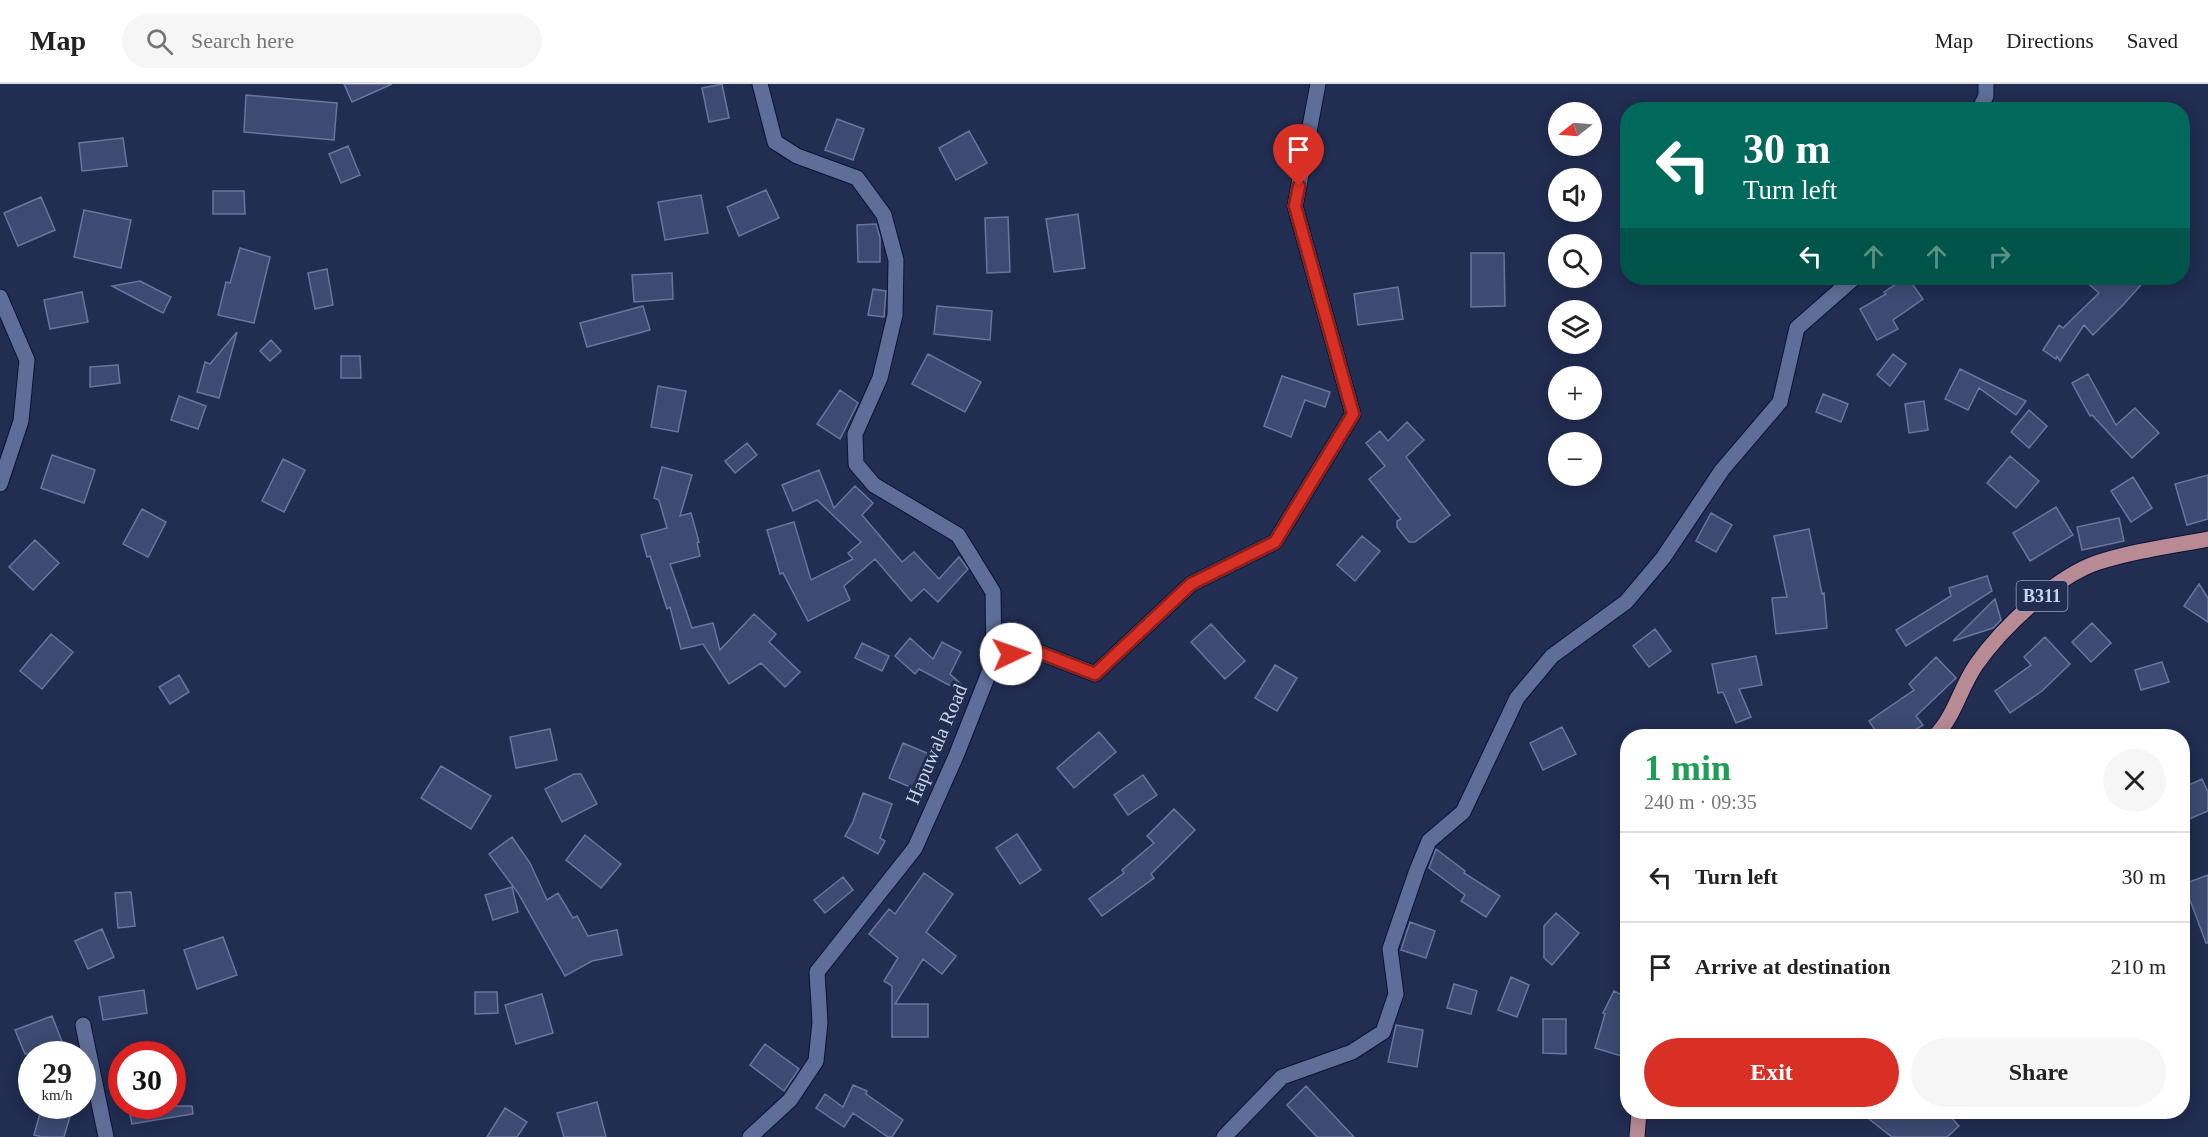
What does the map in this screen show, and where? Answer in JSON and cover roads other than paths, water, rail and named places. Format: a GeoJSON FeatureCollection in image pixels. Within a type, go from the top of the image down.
{"type":"FeatureCollection","features":[{"type":"Feature","properties":{"kind":"main road","name":"B311"},"geometry":{"type":"LineString","coordinates":[[1943,729],[1974,668],[1997,638],[2044,594],[2070,575],[2096,563],[2208,539]]}},
{"type":"Feature","properties":{"kind":"main road"},"geometry":{"type":"LineString","coordinates":[[1637,1137],[1638,1119]]}},
{"type":"Feature","properties":{"kind":"street","name":"Hapuwala Road"},"geometry":{"type":"LineString","coordinates":[[750,1137],[790,1100],[816,1060],[820,1022],[817,972],[915,848],[956,756],[994,660],[993,592],[958,535],[874,485],[856,464],[855,434],[880,378],[895,315],[896,260],[884,215],[857,178],[797,156],[775,142],[760,84]]}},
{"type":"Feature","properties":{"kind":"street"},"geometry":{"type":"LineString","coordinates":[[994,660],[1028,648],[1095,674],[1191,584],[1275,542],[1353,414],[1295,206],[1318,84]]}},
{"type":"Feature","properties":{"kind":"street"},"geometry":{"type":"LineString","coordinates":[[1983,102],[1986,96],[1986,84]]}},
{"type":"Feature","properties":{"kind":"street"},"geometry":{"type":"LineString","coordinates":[[1224,1137],[1282,1077],[1352,1052],[1383,1032],[1396,994],[1390,949],[1429,841],[1463,813],[1517,699],[1552,656],[1626,602],[1663,558],[1722,470],[1780,402],[1797,328],[1846,285]]}},
{"type":"Feature","properties":{"kind":"street"},"geometry":{"type":"LineString","coordinates":[[0,297],[27,360],[21,421],[0,484]]}},
{"type":"Feature","properties":{"kind":"street"},"geometry":{"type":"LineString","coordinates":[[83,1024],[106,1137]]}}]}
